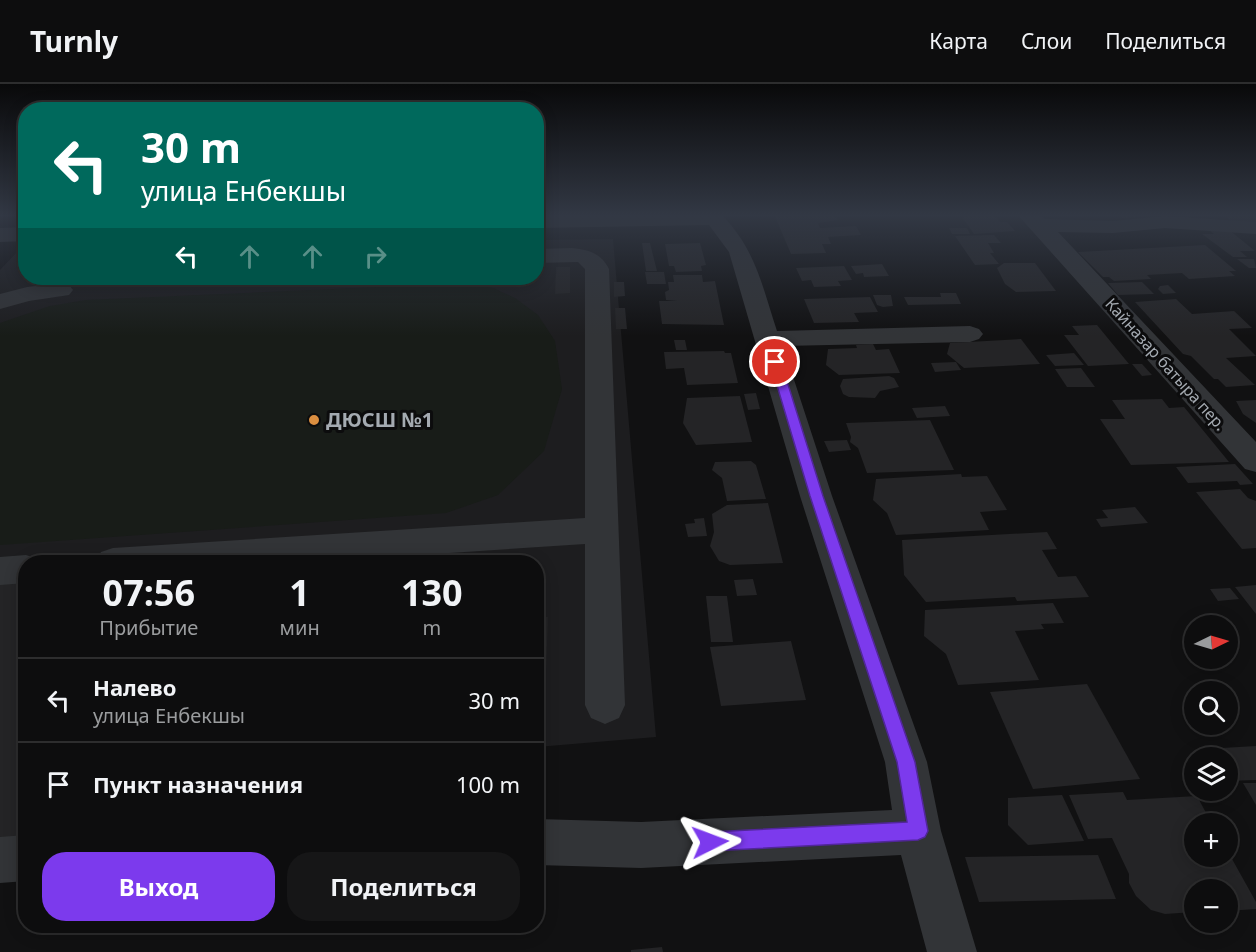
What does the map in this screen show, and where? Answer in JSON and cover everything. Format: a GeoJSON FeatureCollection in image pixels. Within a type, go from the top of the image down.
{"type":"FeatureCollection","features":[{"type":"Feature","properties":{"kind":"street"},"geometry":{"type":"LineString","coordinates":[[544,256],[582,255],[591,258],[596,264],[605,705]]}},
{"type":"Feature","properties":{"kind":"street"},"geometry":{"type":"LineString","coordinates":[[741,255],[816,496],[906,762],[918,831],[952,952]]}},
{"type":"Feature","properties":{"kind":"street","name":"Кайназар батыра пер."},"geometry":{"type":"LineString","coordinates":[[1065,255],[1256,461]]}},
{"type":"Feature","properties":{"kind":"street"},"geometry":{"type":"LineString","coordinates":[[0,302],[27,294],[61,290]]}},
{"type":"Feature","properties":{"kind":"street"},"geometry":{"type":"LineString","coordinates":[[768,339],[970,334]]}},
{"type":"Feature","properties":{"kind":"street"},"geometry":{"type":"LineString","coordinates":[[220,555],[601,530]]}},
{"type":"Feature","properties":{"kind":"street"},"geometry":{"type":"LineString","coordinates":[[0,571],[18,570]]}},
{"type":"Feature","properties":{"kind":"street"},"geometry":{"type":"LineString","coordinates":[[544,842],[641,845],[918,831]]}},
{"type":"Feature","properties":{"kind":"street"},"geometry":{"type":"LineString","coordinates":[[0,860],[18,859]]}},
{"type":"Feature","properties":{"kind":"shaded area","name":"ДЮСШ №1"},"geometry":{"type":"Polygon","coordinates":[[[15,255],[18,255],[18,285],[544,285],[544,255],[614,255],[656,737],[544,746],[544,555],[18,555],[18,632],[0,789],[0,270],[15,255]]]}},
{"type":"Feature","properties":{"kind":"shaded area"},"geometry":{"type":"Polygon","coordinates":[[[425,285],[479,285],[493,288],[515,298],[538,315],[555,341],[562,389],[544,451],[498,495],[446,513],[0,545],[0,323],[50,306],[86,300],[425,285]]]}},
{"type":"Feature","properties":{"kind":"building"},"geometry":{"type":"Polygon","coordinates":[[[644,255],[653,255],[657,271],[646,271],[644,255]]]}},
{"type":"Feature","properties":{"kind":"building"},"geometry":{"type":"Polygon","coordinates":[[[667,255],[703,255],[706,265],[701,266],[702,271],[676,272],[674,266],[669,266],[667,255]]]}},
{"type":"Feature","properties":{"kind":"building"},"geometry":{"type":"Polygon","coordinates":[[[968,255],[991,255],[999,264],[975,265],[968,255]]]}},
{"type":"Feature","properties":{"kind":"building"},"geometry":{"type":"Polygon","coordinates":[[[1081,255],[1216,255],[1236,271],[1229,271],[1235,276],[1189,279],[1182,273],[1147,275],[1151,279],[1114,281],[1109,277],[1103,277],[1081,255]]]}},
{"type":"Feature","properties":{"kind":"building"},"geometry":{"type":"Polygon","coordinates":[[[1230,255],[1244,255],[1247,257],[1233,257],[1230,255]]]}},
{"type":"Feature","properties":{"kind":"building"},"geometry":{"type":"Polygon","coordinates":[[[1237,259],[1254,259],[1256,268],[1249,268],[1237,259]]]}},
{"type":"Feature","properties":{"kind":"building"},"geometry":{"type":"Polygon","coordinates":[[[1004,263],[1035,263],[1056,291],[1016,292],[1005,284],[997,268],[1004,263]]]}},
{"type":"Feature","properties":{"kind":"building"},"geometry":{"type":"Polygon","coordinates":[[[882,264],[889,276],[864,277],[863,273],[856,274],[851,266],[882,264]]]}},
{"type":"Feature","properties":{"kind":"building"},"geometry":{"type":"Polygon","coordinates":[[[844,266],[852,280],[838,281],[841,286],[814,287],[811,280],[802,281],[796,268],[844,266]]]}},
{"type":"Feature","properties":{"kind":"building"},"geometry":{"type":"Polygon","coordinates":[[[556,267],[570,267],[570,293],[555,294],[556,267]]]}},
{"type":"Feature","properties":{"kind":"building"},"geometry":{"type":"Polygon","coordinates":[[[645,272],[664,272],[666,284],[647,284],[645,272]]]}},
{"type":"Feature","properties":{"kind":"building"},"geometry":{"type":"Polygon","coordinates":[[[673,275],[702,275],[703,282],[715,281],[724,325],[662,324],[659,301],[677,301],[666,300],[665,292],[669,290],[668,282],[674,282],[673,275]]]}},
{"type":"Feature","properties":{"kind":"building"},"geometry":{"type":"Polygon","coordinates":[[[614,282],[624,282],[625,296],[614,297],[614,282]]]}},
{"type":"Feature","properties":{"kind":"building"},"geometry":{"type":"Polygon","coordinates":[[[1142,282],[1154,294],[1118,295],[1108,283],[1142,282]]]}},
{"type":"Feature","properties":{"kind":"building"},"geometry":{"type":"Polygon","coordinates":[[[1168,285],[1176,293],[1163,294],[1158,289],[1160,286],[1168,285]]]}},
{"type":"Feature","properties":{"kind":"building"},"geometry":{"type":"Polygon","coordinates":[[[940,293],[956,293],[961,304],[908,305],[904,297],[941,297],[940,293]]]}},
{"type":"Feature","properties":{"kind":"building"},"geometry":{"type":"Polygon","coordinates":[[[873,295],[891,295],[893,306],[877,305],[873,295]]]}},
{"type":"Feature","properties":{"kind":"building"},"geometry":{"type":"Polygon","coordinates":[[[870,297],[878,312],[854,313],[859,322],[814,323],[804,299],[870,297]]]}},
{"type":"Feature","properties":{"kind":"building"},"geometry":{"type":"Polygon","coordinates":[[[1176,299],[1192,314],[1234,311],[1252,328],[1229,329],[1256,356],[1226,358],[1255,385],[1226,387],[1218,379],[1214,379],[1191,356],[1183,354],[1135,302],[1176,299]]]}},
{"type":"Feature","properties":{"kind":"building"},"geometry":{"type":"Polygon","coordinates":[[[615,308],[625,308],[627,329],[616,329],[615,308]]]}},
{"type":"Feature","properties":{"kind":"building"},"geometry":{"type":"Polygon","coordinates":[[[1097,325],[1129,364],[1088,366],[1064,335],[1079,335],[1072,326],[1097,325]]]}},
{"type":"Feature","properties":{"kind":"building"},"geometry":{"type":"Polygon","coordinates":[[[1021,339],[1040,364],[964,368],[947,354],[950,343],[1021,339]]]}},
{"type":"Feature","properties":{"kind":"building"},"geometry":{"type":"Polygon","coordinates":[[[674,340],[685,340],[687,350],[676,350],[674,340]]]}},
{"type":"Feature","properties":{"kind":"building"},"geometry":{"type":"Polygon","coordinates":[[[873,344],[876,350],[889,349],[900,373],[839,375],[826,365],[828,349],[857,348],[856,345],[873,344]]]}},
{"type":"Feature","properties":{"kind":"building"},"geometry":{"type":"Polygon","coordinates":[[[724,351],[731,353],[738,383],[687,385],[684,368],[666,369],[664,352],[724,351]]]}},
{"type":"Feature","properties":{"kind":"building"},"geometry":{"type":"Polygon","coordinates":[[[1074,353],[1084,365],[1055,366],[1046,355],[1074,353]]]}},
{"type":"Feature","properties":{"kind":"building"},"geometry":{"type":"Polygon","coordinates":[[[956,362],[961,370],[935,372],[931,363],[956,362]]]}},
{"type":"Feature","properties":{"kind":"building"},"geometry":{"type":"Polygon","coordinates":[[[1132,364],[1142,364],[1152,375],[1142,376],[1132,364]]]}},
{"type":"Feature","properties":{"kind":"building"},"geometry":{"type":"Polygon","coordinates":[[[1081,368],[1095,387],[1067,387],[1055,369],[1081,368]]]}},
{"type":"Feature","properties":{"kind":"building"},"geometry":{"type":"Polygon","coordinates":[[[889,376],[894,378],[899,387],[880,391],[875,398],[849,397],[843,394],[840,386],[843,379],[889,376]]]}},
{"type":"Feature","properties":{"kind":"building"},"geometry":{"type":"Polygon","coordinates":[[[756,393],[760,409],[748,410],[744,394],[756,393]]]}},
{"type":"Feature","properties":{"kind":"building"},"geometry":{"type":"Polygon","coordinates":[[[740,396],[752,442],[696,445],[683,423],[687,398],[740,396]]]}},
{"type":"Feature","properties":{"kind":"building"},"geometry":{"type":"Polygon","coordinates":[[[1162,399],[1169,408],[1184,407],[1229,462],[1131,465],[1100,419],[1125,419],[1112,400],[1162,399]]]}},
{"type":"Feature","properties":{"kind":"building"},"geometry":{"type":"Polygon","coordinates":[[[1256,400],[1256,423],[1243,414],[1236,401],[1256,400]]]}},
{"type":"Feature","properties":{"kind":"building"},"geometry":{"type":"Polygon","coordinates":[[[945,406],[950,416],[917,418],[912,408],[945,406]]]}},
{"type":"Feature","properties":{"kind":"building"},"geometry":{"type":"Polygon","coordinates":[[[930,420],[954,470],[867,473],[858,448],[850,442],[851,437],[846,423],[930,420]]]}},
{"type":"Feature","properties":{"kind":"building"},"geometry":{"type":"Polygon","coordinates":[[[847,440],[851,450],[829,452],[824,441],[847,440]]]}},
{"type":"Feature","properties":{"kind":"building"},"geometry":{"type":"Polygon","coordinates":[[[751,461],[756,465],[766,499],[727,501],[722,478],[712,470],[715,462],[751,461]]]}},
{"type":"Feature","properties":{"kind":"building"},"geometry":{"type":"Polygon","coordinates":[[[1235,464],[1253,484],[1240,485],[1237,481],[1188,483],[1176,467],[1235,464]]]}},
{"type":"Feature","properties":{"kind":"building"},"geometry":{"type":"Polygon","coordinates":[[[961,474],[962,477],[987,476],[1007,510],[980,512],[989,530],[896,535],[887,513],[873,500],[876,479],[961,474]]]}},
{"type":"Feature","properties":{"kind":"building"},"geometry":{"type":"Polygon","coordinates":[[[1240,489],[1248,498],[1256,501],[1256,548],[1242,549],[1196,492],[1240,489]]]}},
{"type":"Feature","properties":{"kind":"building"},"geometry":{"type":"Polygon","coordinates":[[[768,503],[783,563],[730,565],[719,561],[710,546],[714,532],[712,514],[727,505],[768,503]]]}},
{"type":"Feature","properties":{"kind":"building"},"geometry":{"type":"Polygon","coordinates":[[[1135,507],[1148,523],[1101,527],[1096,519],[1108,518],[1102,510],[1135,507]]]}},
{"type":"Feature","properties":{"kind":"building"},"geometry":{"type":"Polygon","coordinates":[[[704,518],[707,536],[688,537],[685,524],[695,523],[694,519],[704,518]]]}},
{"type":"Feature","properties":{"kind":"building"},"geometry":{"type":"Polygon","coordinates":[[[1047,532],[1057,549],[1042,550],[1058,577],[1076,576],[1089,597],[1017,601],[1015,597],[926,602],[904,575],[902,540],[1047,532]]]}},
{"type":"Feature","properties":{"kind":"building"},"geometry":{"type":"Polygon","coordinates":[[[18,575],[18,838],[0,839],[0,576],[18,575]]]}},
{"type":"Feature","properties":{"kind":"building"},"geometry":{"type":"Polygon","coordinates":[[[753,579],[757,595],[737,596],[734,580],[753,579]]]}},
{"type":"Feature","properties":{"kind":"building"},"geometry":{"type":"Polygon","coordinates":[[[1256,585],[1256,614],[1235,587],[1256,585]]]}},
{"type":"Feature","properties":{"kind":"building"},"geometry":{"type":"Polygon","coordinates":[[[1230,588],[1239,599],[1218,601],[1210,589],[1230,588]]]}},
{"type":"Feature","properties":{"kind":"building"},"geometry":{"type":"Polygon","coordinates":[[[706,596],[727,596],[733,642],[711,642],[706,596]]]}},
{"type":"Feature","properties":{"kind":"building"},"geometry":{"type":"Polygon","coordinates":[[[1053,603],[1064,623],[1041,624],[1044,629],[1015,631],[1039,680],[958,685],[946,654],[924,636],[925,610],[1053,603]]]}},
{"type":"Feature","properties":{"kind":"building"},"geometry":{"type":"Polygon","coordinates":[[[544,617],[548,617],[546,674],[544,674],[544,617]]]}},
{"type":"Feature","properties":{"kind":"building"},"geometry":{"type":"Polygon","coordinates":[[[791,641],[806,700],[721,706],[710,647],[791,641]]]}},
{"type":"Feature","properties":{"kind":"building"},"geometry":{"type":"Polygon","coordinates":[[[1087,684],[1140,779],[1033,789],[990,692],[1087,684]]]}},
{"type":"Feature","properties":{"kind":"building"},"geometry":{"type":"Polygon","coordinates":[[[1256,746],[1256,780],[1238,781],[1238,747],[1256,746]]]}},
{"type":"Feature","properties":{"kind":"building"},"geometry":{"type":"Polygon","coordinates":[[[1243,783],[1256,783],[1256,805],[1243,783]]]}},
{"type":"Feature","properties":{"kind":"building"},"geometry":{"type":"Polygon","coordinates":[[[1123,792],[1127,800],[1184,797],[1184,801],[1200,801],[1206,813],[1184,813],[1184,867],[1236,867],[1256,902],[1256,909],[1238,910],[1238,879],[1184,879],[1184,913],[1165,914],[1151,910],[1136,896],[1129,883],[1129,874],[1112,838],[1088,839],[1069,795],[1123,792]]]}},
{"type":"Feature","properties":{"kind":"building"},"geometry":{"type":"Polygon","coordinates":[[[1062,795],[1084,841],[1028,845],[1008,825],[1008,798],[1062,795]]]}},
{"type":"Feature","properties":{"kind":"building"},"geometry":{"type":"Polygon","coordinates":[[[1098,855],[1116,899],[979,902],[965,857],[1098,855]]]}},
{"type":"Feature","properties":{"kind":"building"},"geometry":{"type":"Polygon","coordinates":[[[662,947],[663,952],[631,952],[631,950],[662,947]]]}},
{"type":"Feature","properties":{"kind":"place","name":"ДЮСШ №1"},"geometry":{"type":"Point","coordinates":[314,420]}},
{"type":"Feature","properties":{"kind":"route"},"geometry":{"type":"LineString","coordinates":[[710,842],[918,831],[906,762],[816,496],[775,362]]}}]}
